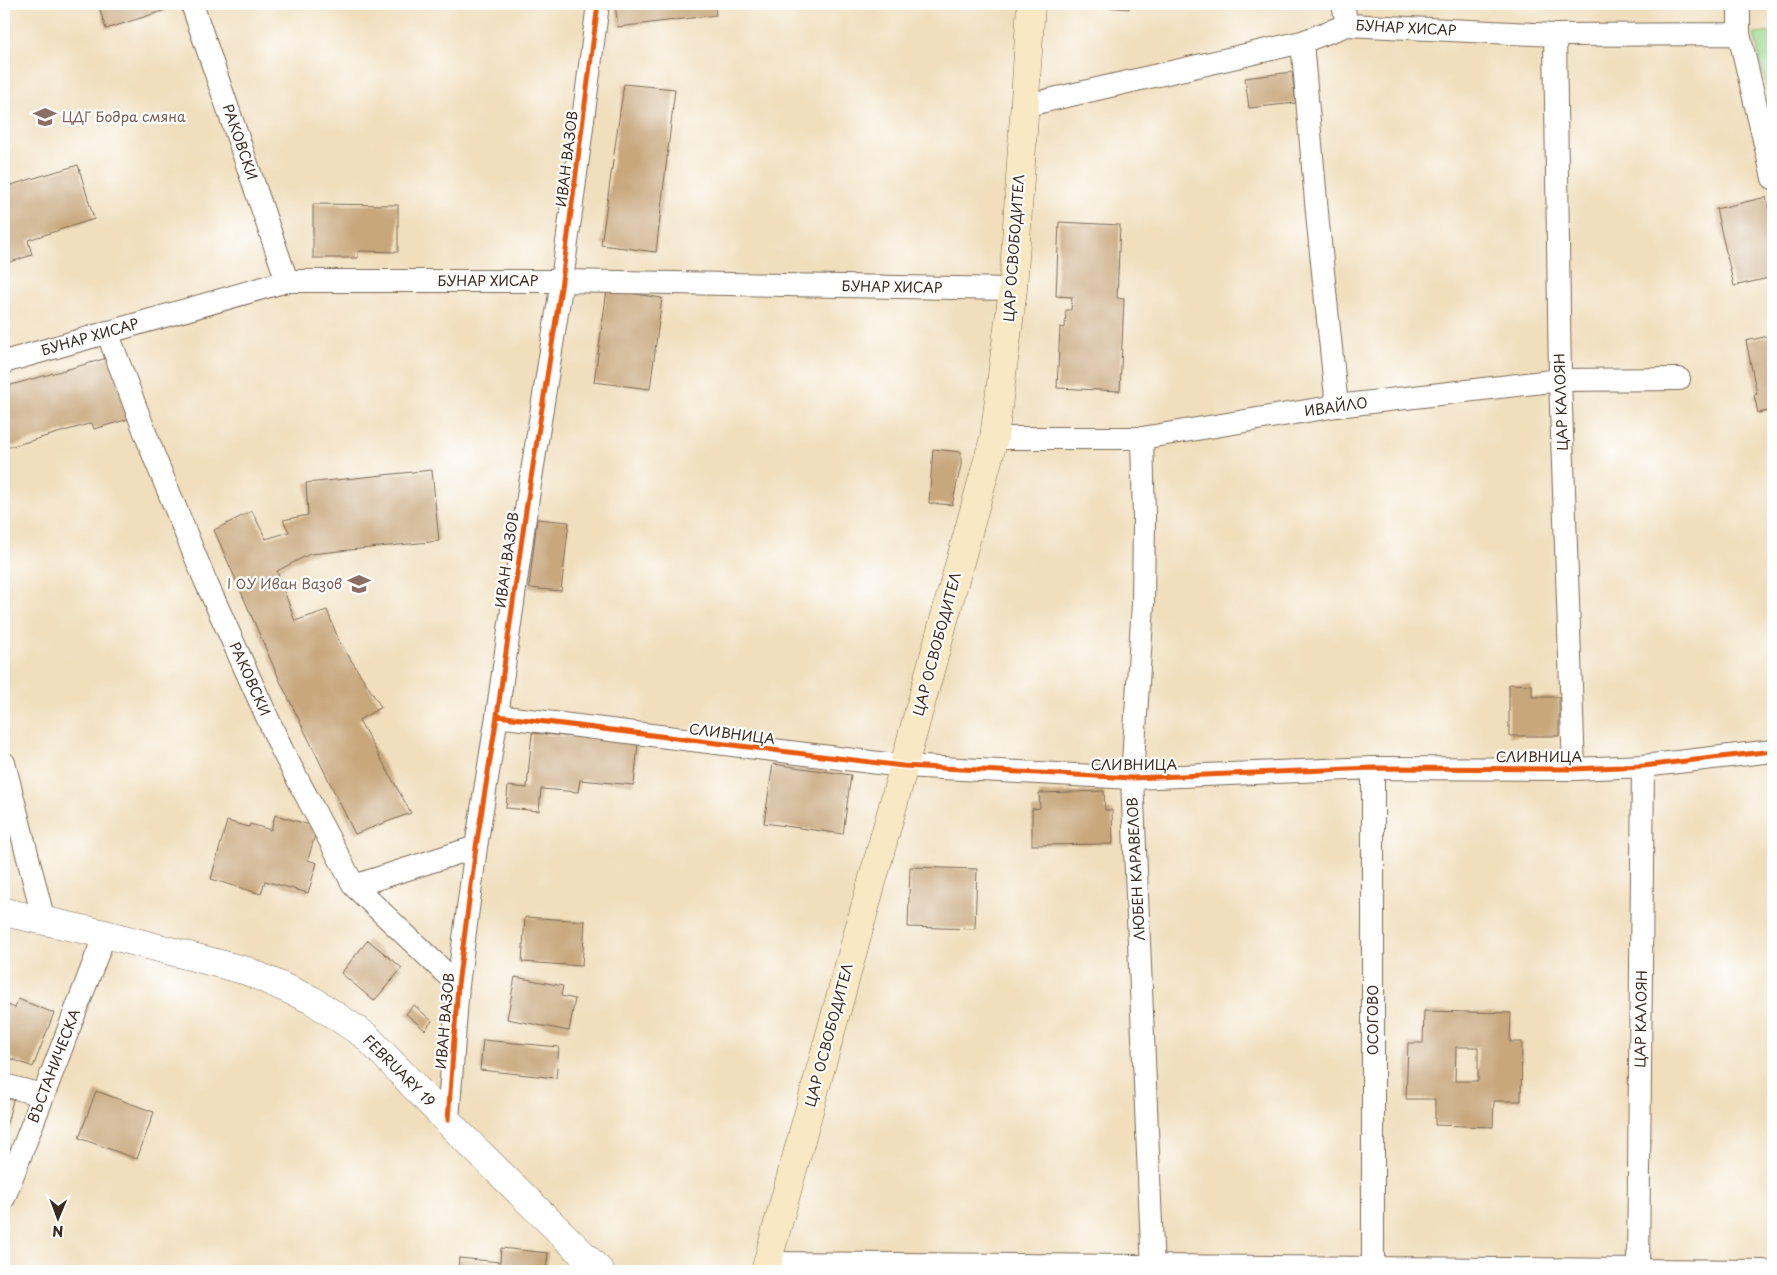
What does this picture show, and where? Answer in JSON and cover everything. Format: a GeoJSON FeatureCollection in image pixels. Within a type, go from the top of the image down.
{"type":"FeatureCollection","features":[{"type":"Feature","properties":{"kind":"main road","name":"ЦАР ОСВОБОДИТЕЛ"},"geometry":{"type":"LineString","coordinates":[[766,1267],[994,438],[1013,289],[1031,4]]}},
{"type":"Feature","properties":{"kind":"street","name":"РАКОВСКИ"},"geometry":{"type":"LineString","coordinates":[[192,4],[287,281]]}},
{"type":"Feature","properties":{"kind":"street","name":"ИВАН ВАЗОВ"},"geometry":{"type":"LineString","coordinates":[[448,1120],[458,985],[476,847],[562,281],[598,4]]}},
{"type":"Feature","properties":{"kind":"street"},"geometry":{"type":"LineString","coordinates":[[1739,4],[1738,34],[1773,178]]}},
{"type":"Feature","properties":{"kind":"street","name":"БУНАР ХИСАР"},"geometry":{"type":"LineString","coordinates":[[1024,106],[1302,42],[1345,14],[1555,35],[1738,34]]}},
{"type":"Feature","properties":{"kind":"street","name":"ЦАР КАЛОЯН"},"geometry":{"type":"LineString","coordinates":[[1555,35],[1560,380],[1574,769]]}},
{"type":"Feature","properties":{"kind":"street"},"geometry":{"type":"LineString","coordinates":[[1302,42],[1337,406]]}},
{"type":"Feature","properties":{"kind":"street","name":"БУНАР ХИСАР"},"geometry":{"type":"LineString","coordinates":[[4,362],[287,281],[562,281],[1013,289]]}},
{"type":"Feature","properties":{"kind":"street","name":"РАКОВСКИ"},"geometry":{"type":"LineString","coordinates":[[107,332],[154,456],[205,580],[282,750],[354,886],[458,985]]}},
{"type":"Feature","properties":{"kind":"street","name":"ИВАЙЛО"},"geometry":{"type":"LineString","coordinates":[[994,438],[1142,438],[1337,406],[1560,380],[1679,379]]}},
{"type":"Feature","properties":{"kind":"street","name":"ЛЮБЕН КАРАВЕЛОВ"},"geometry":{"type":"LineString","coordinates":[[1142,438],[1144,517],[1143,604],[1132,778],[1153,1269]]}},
{"type":"Feature","properties":{"kind":"street","name":"СЛИВНИЦА"},"geometry":{"type":"LineString","coordinates":[[497,716],[903,766],[1132,778],[1373,768],[1574,769],[1643,766],[1773,751]]}},
{"type":"Feature","properties":{"kind":"street"},"geometry":{"type":"LineString","coordinates":[[4,763],[44,922]]}},
{"type":"Feature","properties":{"kind":"street","name":"ЦАР КАЛОЯН"},"geometry":{"type":"LineString","coordinates":[[1638,1271],[1643,766]]}},
{"type":"Feature","properties":{"kind":"street","name":"ОСОГОВО"},"geometry":{"type":"LineString","coordinates":[[1373,768],[1373,1270]]}},
{"type":"Feature","properties":{"kind":"street"},"geometry":{"type":"LineString","coordinates":[[354,886],[476,847]]}},
{"type":"Feature","properties":{"kind":"street","name":"FEBRUARY 19"},"geometry":{"type":"LineString","coordinates":[[4,912],[105,934],[247,971],[312,1000],[366,1036],[463,1137],[600,1271]]}},
{"type":"Feature","properties":{"kind":"street","name":"ВЪСТАНИЧЕСКА"},"geometry":{"type":"LineString","coordinates":[[4,1198],[42,1094],[105,934]]}},
{"type":"Feature","properties":{"kind":"street"},"geometry":{"type":"LineString","coordinates":[[4,1085],[42,1094]]}},
{"type":"Feature","properties":{"kind":"street"},"geometry":{"type":"LineString","coordinates":[[766,1267],[1763,1271]]}},
{"type":"Feature","properties":{"kind":"green space"},"geometry":{"type":"Polygon","coordinates":[[[1773,32],[1773,115],[1754,34],[1773,32]]]}},
{"type":"Feature","properties":{"kind":"building"},"geometry":{"type":"Polygon","coordinates":[[[98,4],[167,4],[169,9],[106,29],[98,4]]]}},
{"type":"Feature","properties":{"kind":"building"},"geometry":{"type":"Polygon","coordinates":[[[615,4],[726,5],[715,6],[716,15],[618,27],[615,4]]]}},
{"type":"Feature","properties":{"kind":"building"},"geometry":{"type":"Polygon","coordinates":[[[1129,4],[1129,9],[1084,5],[1129,4]]]}},
{"type":"Feature","properties":{"kind":"building"},"geometry":{"type":"Polygon","coordinates":[[[1292,72],[1296,103],[1249,108],[1245,78],[1292,72]]]}},
{"type":"Feature","properties":{"kind":"building"},"geometry":{"type":"Polygon","coordinates":[[[624,84],[675,89],[656,252],[601,245],[624,84]]]}},
{"type":"Feature","properties":{"kind":"building"},"geometry":{"type":"Polygon","coordinates":[[[78,165],[94,219],[28,240],[32,255],[4,264],[4,187],[78,165]]]}},
{"type":"Feature","properties":{"kind":"building"},"geometry":{"type":"Polygon","coordinates":[[[1766,197],[1773,227],[1773,277],[1734,286],[1716,209],[1766,197]]]}},
{"type":"Feature","properties":{"kind":"building"},"geometry":{"type":"Polygon","coordinates":[[[313,204],[398,205],[398,252],[358,251],[358,258],[313,258],[313,204]]]}},
{"type":"Feature","properties":{"kind":"building"},"geometry":{"type":"Polygon","coordinates":[[[1059,222],[1120,225],[1117,298],[1124,299],[1120,391],[1057,388],[1060,327],[1065,328],[1066,310],[1071,310],[1072,297],[1056,296],[1059,222]]]}},
{"type":"Feature","properties":{"kind":"building"},"geometry":{"type":"Polygon","coordinates":[[[607,290],[662,298],[650,389],[594,382],[607,290]]]}},
{"type":"Feature","properties":{"kind":"building"},"geometry":{"type":"Polygon","coordinates":[[[1773,335],[1773,410],[1758,413],[1754,395],[1757,394],[1746,341],[1773,335]]]}},
{"type":"Feature","properties":{"kind":"building"},"geometry":{"type":"Polygon","coordinates":[[[111,357],[129,419],[94,429],[92,423],[6,448],[8,454],[4,455],[4,387],[111,357]]]}},
{"type":"Feature","properties":{"kind":"building"},"geometry":{"type":"Polygon","coordinates":[[[933,449],[961,452],[961,465],[952,505],[929,503],[933,449]]]}},
{"type":"Feature","properties":{"kind":"building"},"geometry":{"type":"Polygon","coordinates":[[[432,470],[439,541],[310,554],[277,571],[295,621],[327,610],[339,641],[381,707],[359,720],[411,813],[355,834],[279,679],[214,530],[252,511],[266,539],[289,532],[283,520],[308,515],[306,483],[432,470]]]}},
{"type":"Feature","properties":{"kind":"building"},"geometry":{"type":"Polygon","coordinates":[[[537,519],[569,522],[561,591],[529,588],[537,519]]]}},
{"type":"Feature","properties":{"kind":"building"},"geometry":{"type":"Polygon","coordinates":[[[1509,684],[1532,685],[1532,697],[1559,697],[1559,736],[1509,736],[1509,684]]]}},
{"type":"Feature","properties":{"kind":"building"},"geometry":{"type":"Polygon","coordinates":[[[532,733],[638,743],[634,785],[580,780],[578,792],[541,789],[539,811],[506,808],[508,786],[527,788],[532,733]]]}},
{"type":"Feature","properties":{"kind":"building"},"geometry":{"type":"Polygon","coordinates":[[[773,764],[851,775],[843,834],[764,823],[773,764]]]}},
{"type":"Feature","properties":{"kind":"building"},"geometry":{"type":"Polygon","coordinates":[[[1104,791],[1105,810],[1112,810],[1113,844],[1032,845],[1032,809],[1040,808],[1039,793],[1104,791]]]}},
{"type":"Feature","properties":{"kind":"building"},"geometry":{"type":"Polygon","coordinates":[[[275,815],[317,827],[308,860],[317,863],[308,893],[265,881],[261,894],[211,879],[227,821],[249,827],[250,824],[271,830],[275,815]]]}},
{"type":"Feature","properties":{"kind":"building"},"geometry":{"type":"Polygon","coordinates":[[[910,867],[977,869],[975,929],[908,927],[910,867]]]}},
{"type":"Feature","properties":{"kind":"building"},"geometry":{"type":"Polygon","coordinates":[[[525,917],[585,921],[582,966],[522,962],[525,917]]]}},
{"type":"Feature","properties":{"kind":"building"},"geometry":{"type":"Polygon","coordinates":[[[368,940],[402,968],[374,1001],[341,973],[368,940]]]}},
{"type":"Feature","properties":{"kind":"building"},"geometry":{"type":"Polygon","coordinates":[[[515,977],[563,986],[561,996],[575,999],[569,1031],[507,1019],[515,977]]]}},
{"type":"Feature","properties":{"kind":"building"},"geometry":{"type":"Polygon","coordinates":[[[18,999],[54,1013],[33,1067],[4,1056],[4,1003],[15,1008],[18,999]]]}},
{"type":"Feature","properties":{"kind":"building"},"geometry":{"type":"Polygon","coordinates":[[[414,1005],[432,1021],[425,1030],[406,1014],[414,1005]]]}},
{"type":"Feature","properties":{"kind":"building"},"geometry":{"type":"Polygon","coordinates":[[[1424,1011],[1511,1013],[1510,1042],[1522,1042],[1521,1101],[1494,1101],[1493,1127],[1435,1125],[1435,1099],[1406,1099],[1408,1043],[1423,1043],[1424,1011]],[[1456,1047],[1455,1081],[1478,1081],[1478,1047],[1456,1047]]]}},
{"type":"Feature","properties":{"kind":"building"},"geometry":{"type":"Polygon","coordinates":[[[483,1040],[559,1047],[556,1078],[480,1070],[483,1040]]]}},
{"type":"Feature","properties":{"kind":"building"},"geometry":{"type":"Polygon","coordinates":[[[96,1091],[154,1112],[137,1159],[79,1138],[96,1091]]]}},
{"type":"Feature","properties":{"kind":"building"},"geometry":{"type":"Polygon","coordinates":[[[4,1098],[13,1100],[4,1135],[4,1098]]]}},
{"type":"Feature","properties":{"kind":"building"},"geometry":{"type":"Polygon","coordinates":[[[501,1248],[548,1253],[546,1271],[458,1271],[459,1258],[500,1262],[501,1248]]]}},
{"type":"Feature","properties":{"kind":"cycle path"},"geometry":{"type":"LineString","coordinates":[[448,1120],[458,985],[476,847],[562,281],[598,4]]}},
{"type":"Feature","properties":{"kind":"cycle path"},"geometry":{"type":"LineString","coordinates":[[497,716],[903,766],[1132,778],[1373,768],[1574,769],[1643,766],[1773,751]]}},
{"type":"Feature","properties":{"kind":"place","name":"ЦДГ Бодра смяна"},"geometry":{"type":"Point","coordinates":[45,117]}},
{"type":"Feature","properties":{"kind":"place","name":"I ОУ Иван Вазов"},"geometry":{"type":"Point","coordinates":[359,584]}}]}
